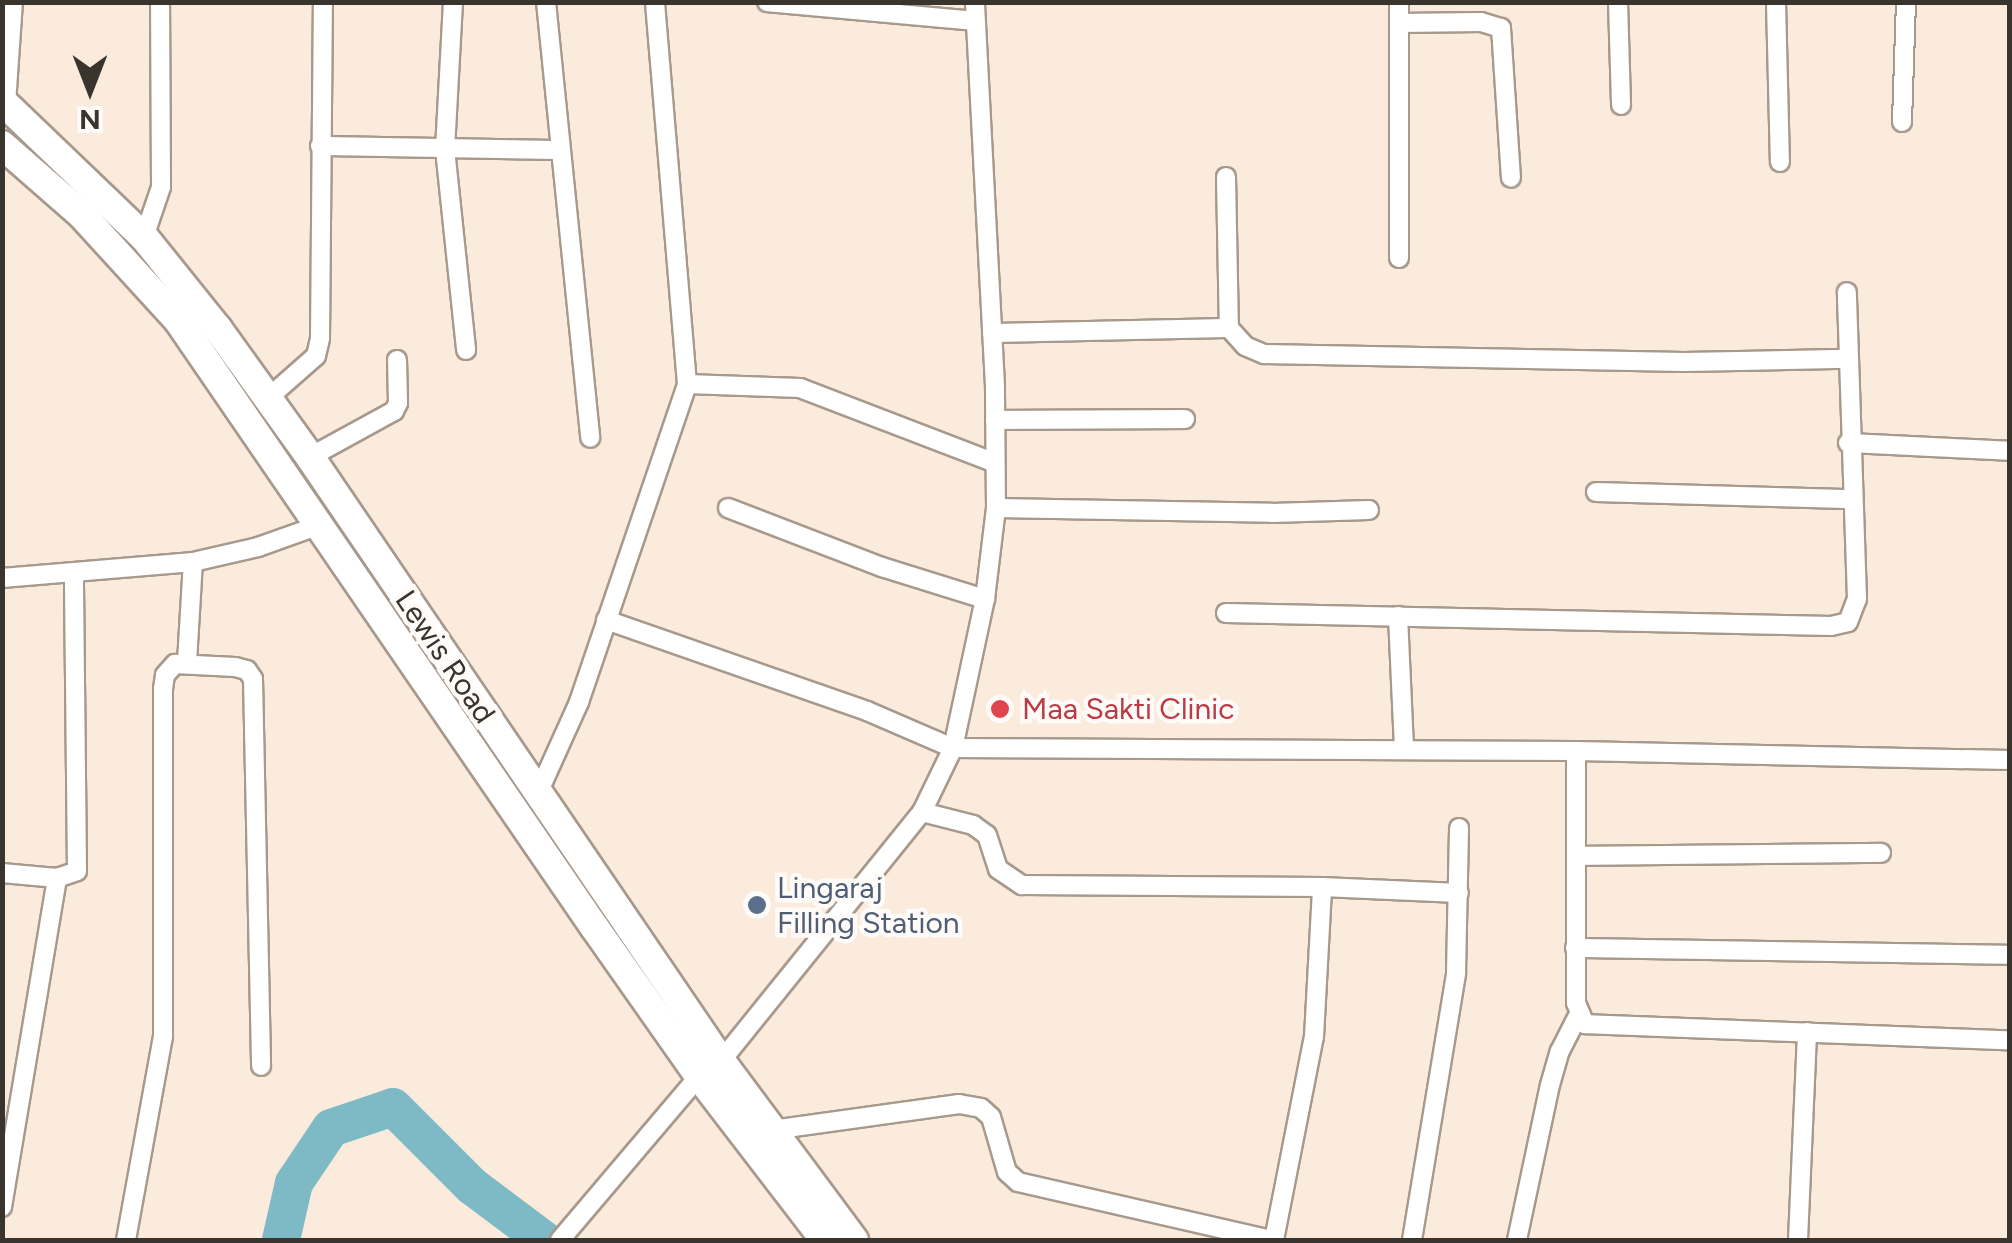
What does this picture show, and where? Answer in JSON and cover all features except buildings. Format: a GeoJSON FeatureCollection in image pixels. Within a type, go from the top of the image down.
{"type":"FeatureCollection","features":[{"type":"Feature","properties":{"kind":"main road","name":"Lewis Road"},"geometry":{"type":"LineString","coordinates":[[4,103],[144,237],[310,457],[618,911],[710,1069],[825,1240]]}},
{"type":"Feature","properties":{"kind":"main road","name":"Lewis Road"},"geometry":{"type":"LineString","coordinates":[[2,146],[82,216],[178,320],[595,928],[710,1069],[772,1130],[854,1240]]}},
{"type":"Feature","properties":{"kind":"main road"},"geometry":{"type":"LineString","coordinates":[[595,928],[618,911]]}},
{"type":"Feature","properties":{"kind":"street"},"geometry":{"type":"LineString","coordinates":[[4,103],[13,2]]}},
{"type":"Feature","properties":{"kind":"street"},"geometry":{"type":"LineString","coordinates":[[144,237],[161,187],[160,2]]}},
{"type":"Feature","properties":{"kind":"street"},"geometry":{"type":"LineString","coordinates":[[267,399],[316,356],[320,338],[324,2]]}},
{"type":"Feature","properties":{"kind":"street"},"geometry":{"type":"LineString","coordinates":[[453,2],[445,149],[466,350]]}},
{"type":"Feature","properties":{"kind":"street"},"geometry":{"type":"LineString","coordinates":[[546,2],[590,438]]}},
{"type":"Feature","properties":{"kind":"street"},"geometry":{"type":"LineString","coordinates":[[538,792],[579,702],[687,384],[654,2]]}},
{"type":"Feature","properties":{"kind":"street"},"geometry":{"type":"LineString","coordinates":[[560,1240],[710,1069],[922,812],[952,748],[984,599],[996,508],[992,333],[975,12],[767,2]]}},
{"type":"Feature","properties":{"kind":"street"},"geometry":{"type":"LineString","coordinates":[[1399,2],[1399,258]]}},
{"type":"Feature","properties":{"kind":"street"},"geometry":{"type":"LineString","coordinates":[[1618,2],[1621,105]]}},
{"type":"Feature","properties":{"kind":"street"},"geometry":{"type":"LineString","coordinates":[[1776,2],[1780,162]]}},
{"type":"Feature","properties":{"kind":"street"},"geometry":{"type":"LineString","coordinates":[[1902,122],[1906,2]]}},
{"type":"Feature","properties":{"kind":"street"},"geometry":{"type":"LineString","coordinates":[[1399,24],[1481,22],[1501,28],[1511,178]]}},
{"type":"Feature","properties":{"kind":"street"},"geometry":{"type":"LineString","coordinates":[[320,146],[561,150]]}},
{"type":"Feature","properties":{"kind":"street"},"geometry":{"type":"LineString","coordinates":[[1226,177],[1228,328],[1245,346],[1264,354],[1684,362],[1847,360]]}},
{"type":"Feature","properties":{"kind":"street"},"geometry":{"type":"LineString","coordinates":[[1226,612],[1831,626],[1848,622],[1857,599],[1848,443],[1846,292]]}},
{"type":"Feature","properties":{"kind":"street"},"geometry":{"type":"LineString","coordinates":[[992,333],[1228,328]]}},
{"type":"Feature","properties":{"kind":"street"},"geometry":{"type":"LineString","coordinates":[[310,457],[394,411],[398,403],[397,360]]}},
{"type":"Feature","properties":{"kind":"street"},"geometry":{"type":"LineString","coordinates":[[687,384],[800,388],[995,463]]}},
{"type":"Feature","properties":{"kind":"street"},"geometry":{"type":"LineString","coordinates":[[994,420],[1185,418]]}},
{"type":"Feature","properties":{"kind":"street"},"geometry":{"type":"LineString","coordinates":[[1848,443],[2010,451]]}},
{"type":"Feature","properties":{"kind":"street"},"geometry":{"type":"LineString","coordinates":[[1596,492],[1853,499]]}},
{"type":"Feature","properties":{"kind":"street"},"geometry":{"type":"LineString","coordinates":[[728,508],[882,567],[984,599]]}},
{"type":"Feature","properties":{"kind":"street"},"geometry":{"type":"LineString","coordinates":[[996,508],[1272,513],[1369,510]]}},
{"type":"Feature","properties":{"kind":"street"},"geometry":{"type":"LineString","coordinates":[[2,578],[192,562],[258,547],[317,526]]}},
{"type":"Feature","properties":{"kind":"street"},"geometry":{"type":"LineString","coordinates":[[187,662],[192,562]]}},
{"type":"Feature","properties":{"kind":"street"},"geometry":{"type":"LineString","coordinates":[[2,874],[57,878],[77,871],[74,574]]}},
{"type":"Feature","properties":{"kind":"street"},"geometry":{"type":"LineString","coordinates":[[1398,616],[1404,750]]}},
{"type":"Feature","properties":{"kind":"street"},"geometry":{"type":"LineString","coordinates":[[606,620],[867,711],[952,748],[1404,750],[2010,760]]}},
{"type":"Feature","properties":{"kind":"street"},"geometry":{"type":"LineString","coordinates":[[126,1240],[163,1037],[165,675],[175,664],[247,670],[255,691],[262,1066]]}},
{"type":"Feature","properties":{"kind":"street"},"geometry":{"type":"LineString","coordinates":[[1517,1240],[1550,1085],[1560,1051],[1578,1016],[1576,752]]}},
{"type":"Feature","properties":{"kind":"street"},"geometry":{"type":"LineString","coordinates":[[922,812],[973,825],[987,835],[998,869],[1022,885],[1322,887],[1459,894]]}},
{"type":"Feature","properties":{"kind":"street"},"geometry":{"type":"LineString","coordinates":[[1412,1240],[1448,1032],[1459,894],[1459,828]]}},
{"type":"Feature","properties":{"kind":"street"},"geometry":{"type":"LineString","coordinates":[[1576,856],[1881,853]]}},
{"type":"Feature","properties":{"kind":"street"},"geometry":{"type":"LineString","coordinates":[[2,1207],[57,878]]}},
{"type":"Feature","properties":{"kind":"street"},"geometry":{"type":"LineString","coordinates":[[772,1130],[959,1104],[981,1108],[991,1117],[1007,1172],[1018,1182],[1273,1240],[1314,1037],[1322,887]]}},
{"type":"Feature","properties":{"kind":"street"},"geometry":{"type":"LineString","coordinates":[[1575,948],[2010,955]]}},
{"type":"Feature","properties":{"kind":"street"},"geometry":{"type":"LineString","coordinates":[[1578,1016],[1585,1024],[1600,1028],[2010,1040]]}},
{"type":"Feature","properties":{"kind":"street"},"geometry":{"type":"LineString","coordinates":[[1798,1240],[1808,1032]]}},
{"type":"Feature","properties":{"kind":"waterway"},"geometry":{"type":"LineString","coordinates":[[281,1240],[294,1183],[331,1128],[393,1107],[472,1186],[544,1240]]}},
{"type":"Feature","properties":{"kind":"place","name":"Maa Sakti Clinic"},"geometry":{"type":"Point","coordinates":[1000,709]}},
{"type":"Feature","properties":{"kind":"place","name":"Lingaraj Filling Station"},"geometry":{"type":"Point","coordinates":[757,905]}}]}
